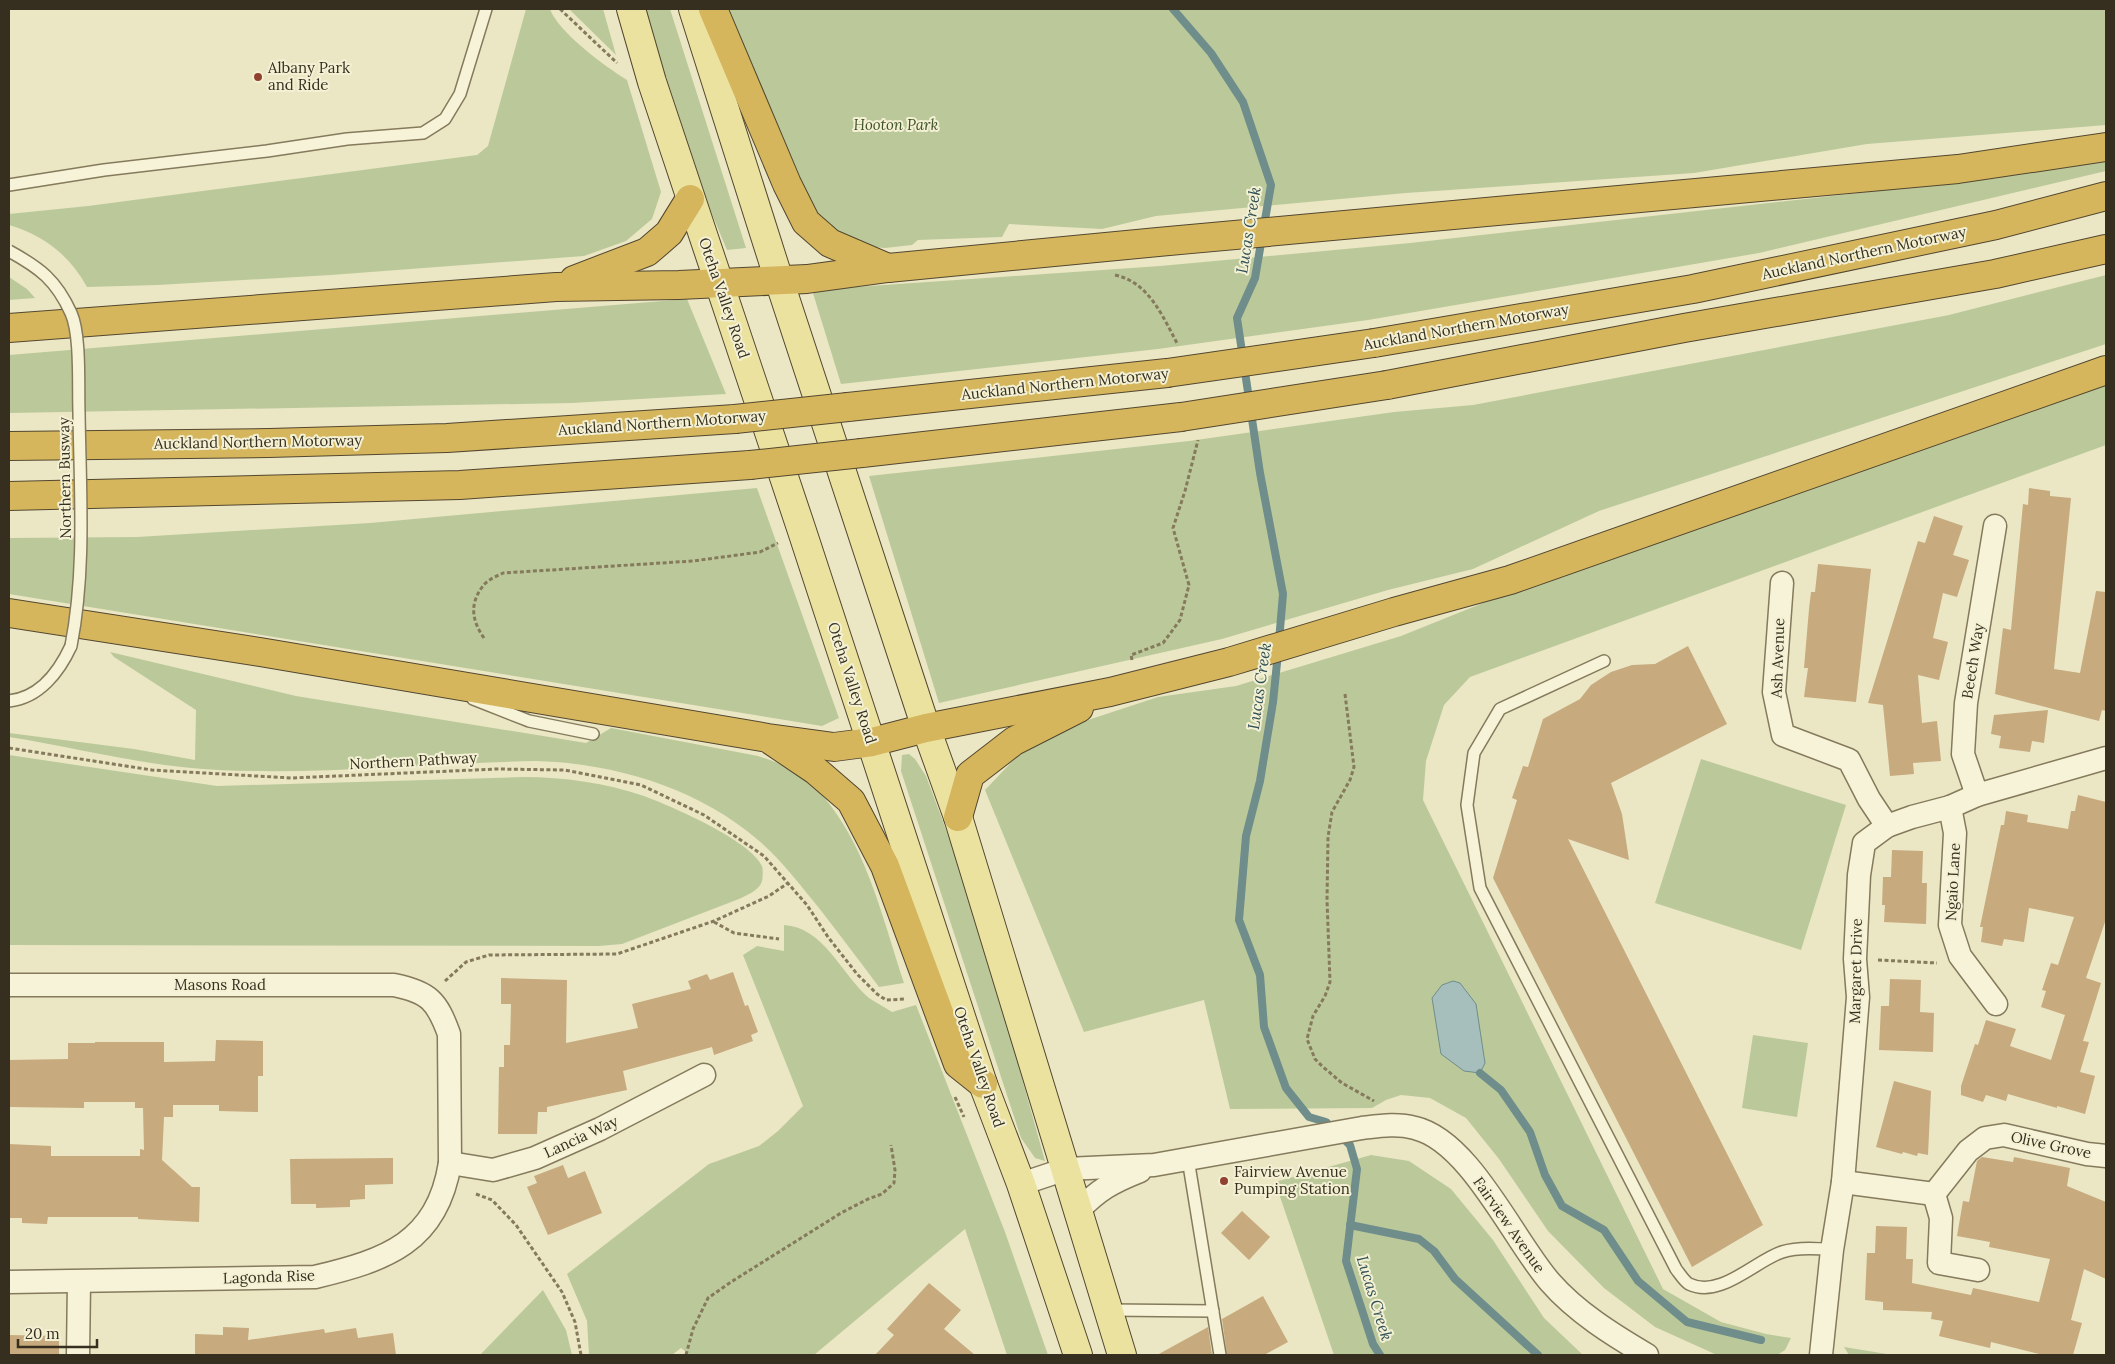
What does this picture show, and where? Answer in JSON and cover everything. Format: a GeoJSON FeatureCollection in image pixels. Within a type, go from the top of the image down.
{"type":"FeatureCollection","features":[{"type":"Feature","properties":{"kind":"highway"},"geometry":{"type":"LineString","coordinates":[[713,9],[786,184],[806,222],[830,242],[888,268]]}},
{"type":"Feature","properties":{"kind":"highway"},"geometry":{"type":"LineString","coordinates":[[9,328],[556,287],[779,280],[1158,242],[1958,169],[2106,147]]}},
{"type":"Feature","properties":{"kind":"highway","name":"Auckland Northern Motorway"},"geometry":{"type":"LineString","coordinates":[[9,446],[269,443],[437,438],[734,419],[1167,373],[1374,343],[1693,289],[1996,225],[2106,196]]}},
{"type":"Feature","properties":{"kind":"highway"},"geometry":{"type":"LineString","coordinates":[[556,287],[647,252],[669,233],[690,199]]}},
{"type":"Feature","properties":{"kind":"highway"},"geometry":{"type":"LineString","coordinates":[[9,496],[460,485],[750,465],[1181,417],[1386,385],[1684,328],[1995,274],[2106,249]]}},
{"type":"Feature","properties":{"kind":"highway"},"geometry":{"type":"LineString","coordinates":[[9,613],[428,680],[768,738],[834,747],[872,742],[926,728],[1110,692],[1229,662],[1394,612],[1510,580],[2106,370]]}},
{"type":"Feature","properties":{"kind":"highway"},"geometry":{"type":"LineString","coordinates":[[958,817],[970,775],[1014,741],[1110,692]]}},
{"type":"Feature","properties":{"kind":"highway"},"geometry":{"type":"LineString","coordinates":[[768,738],[815,770],[851,801],[885,866],[958,1064],[983,1084]]}},
{"type":"Feature","properties":{"kind":"main road","name":"Oteha Valley Road"},"geometry":{"type":"LineString","coordinates":[[631,9],[652,82],[690,199],[872,742],[983,1084],[1021,1184],[1078,1355]]}},
{"type":"Feature","properties":{"kind":"main road"},"geometry":{"type":"LineString","coordinates":[[693,9],[779,280],[926,728],[958,817],[1110,1310],[1122,1355]]}},
{"type":"Feature","properties":{"kind":"street","name":"Beech Way"},"geometry":{"type":"LineString","coordinates":[[1977,795],[1963,754],[1966,703],[1995,526]]}},
{"type":"Feature","properties":{"kind":"street","name":"Ash Avenue"},"geometry":{"type":"LineString","coordinates":[[1782,583],[1774,692],[1783,735],[1849,760],[1869,799],[1887,826]]}},
{"type":"Feature","properties":{"kind":"street","name":"Margaret Drive"},"geometry":{"type":"LineString","coordinates":[[1822,1355],[1832,1250],[1843,1182],[1858,997],[1855,959],[1859,875],[1864,843],[1887,826],[1912,816],[1950,807],[1977,795],[2106,758]]}},
{"type":"Feature","properties":{"kind":"street","name":"Ngaio Lane"},"geometry":{"type":"LineString","coordinates":[[1950,807],[1955,833],[1950,925],[1960,956],[1996,1004]]}},
{"type":"Feature","properties":{"kind":"street","name":"Masons Road"},"geometry":{"type":"LineString","coordinates":[[9,985],[394,985],[413,989],[429,997]]}},
{"type":"Feature","properties":{"kind":"street","name":"Lagonda Rise"},"geometry":{"type":"LineString","coordinates":[[9,1282],[315,1277],[360,1266],[385,1256],[423,1229],[438,1207],[448,1173],[449,1034],[442,1015],[429,997]]}},
{"type":"Feature","properties":{"kind":"street","name":"Lancia Way"},"geometry":{"type":"LineString","coordinates":[[448,1173],[493,1170],[535,1158],[600,1129],[704,1075]]}},
{"type":"Feature","properties":{"kind":"street","name":"Fairview Avenue"},"geometry":{"type":"LineString","coordinates":[[1021,1184],[1066,1169],[1154,1165],[1362,1128],[1412,1127],[1427,1132],[1445,1144],[1486,1188],[1550,1283],[1612,1334],[1647,1355]]}},
{"type":"Feature","properties":{"kind":"street","name":"Olive Grove"},"geometry":{"type":"LineString","coordinates":[[1934,1194],[1968,1151],[1985,1138],[2004,1134],[2087,1154],[2106,1156]]}},
{"type":"Feature","properties":{"kind":"street","name":"Fairview Avenue"},"geometry":{"type":"LineString","coordinates":[[1078,1211],[1096,1193],[1117,1180],[1154,1165]]}},
{"type":"Feature","properties":{"kind":"street"},"geometry":{"type":"LineString","coordinates":[[1843,1182],[1934,1194],[1941,1218],[1939,1263],[1978,1270]]}},
{"type":"Feature","properties":{"kind":"street"},"geometry":{"type":"LineString","coordinates":[[78,1282],[78,1355]]}},
{"type":"Feature","properties":{"kind":"lane"},"geometry":{"type":"LineString","coordinates":[[9,185],[104,170],[267,151],[347,139],[423,132],[445,119],[460,94],[486,9]]}},
{"type":"Feature","properties":{"kind":"lane","name":"Northern Busway"},"geometry":{"type":"LineString","coordinates":[[9,250],[35,265],[58,288],[72,316],[78,356],[81,559],[78,610],[70,646],[63,663],[51,678],[34,693],[9,701]]}},
{"type":"Feature","properties":{"kind":"lane"},"geometry":{"type":"LineString","coordinates":[[1604,661],[1500,709],[1474,753],[1467,805],[1480,888],[1676,1269],[1688,1284],[1702,1287],[1725,1283],[1746,1273],[1768,1258],[1793,1249],[1832,1250]]}},
{"type":"Feature","properties":{"kind":"lane"},"geometry":{"type":"LineString","coordinates":[[428,680],[529,721],[593,734]]}},
{"type":"Feature","properties":{"kind":"lane"},"geometry":{"type":"LineString","coordinates":[[1188,1159],[1220,1355]]}},
{"type":"Feature","properties":{"kind":"lane"},"geometry":{"type":"LineString","coordinates":[[1110,1310],[1213,1312]]}},
{"type":"Feature","properties":{"kind":"path"},"geometry":{"type":"LineString","coordinates":[[560,9],[618,63]]}},
{"type":"Feature","properties":{"kind":"path"},"geometry":{"type":"LineString","coordinates":[[484,638],[475,625],[473,614],[477,598],[483,584],[503,573],[694,561],[760,552],[802,532]]}},
{"type":"Feature","properties":{"kind":"path"},"geometry":{"type":"LineString","coordinates":[[1346,694],[1354,767],[1350,780],[1332,812],[1328,837],[1327,900],[1330,982],[1325,996],[1313,1016],[1307,1039],[1315,1059],[1322,1066],[1342,1083],[1377,1102]]}},
{"type":"Feature","properties":{"kind":"path","name":"Northern Pathway"},"geometry":{"type":"LineString","coordinates":[[9,748],[152,770],[291,778],[497,769],[565,770],[641,785],[704,815],[764,856],[807,905],[828,938],[856,974],[877,994],[886,1000],[901,1000],[930,991]]}},
{"type":"Feature","properties":{"kind":"path"},"geometry":{"type":"LineString","coordinates":[[429,997],[466,962],[489,955],[617,954],[714,921],[769,896],[788,883]]}},
{"type":"Feature","properties":{"kind":"path"},"geometry":{"type":"LineString","coordinates":[[714,921],[734,933],[778,939]]}},
{"type":"Feature","properties":{"kind":"path"},"geometry":{"type":"LineString","coordinates":[[1855,959],[1936,963],[1956,945]]}},
{"type":"Feature","properties":{"kind":"path"},"geometry":{"type":"LineString","coordinates":[[686,1355],[693,1329],[708,1298],[841,1213],[882,1194],[894,1183],[895,1170],[891,1145]]}},
{"type":"Feature","properties":{"kind":"path"},"geometry":{"type":"LineString","coordinates":[[448,1173],[492,1200],[516,1225],[562,1292],[575,1322],[581,1355]]}},
{"type":"Feature","properties":{"kind":"green space"},"geometry":{"type":"Polygon","coordinates":[[[526,9],[550,9],[562,28],[572,38],[607,67],[627,80],[661,192],[652,219],[626,241],[584,256],[331,275],[87,287],[73,266],[55,248],[22,229],[9,225],[9,214],[88,206],[477,155],[488,146],[526,9]]]}},
{"type":"Feature","properties":{"kind":"green space"},"geometry":{"type":"Polygon","coordinates":[[[569,9],[603,9],[616,55],[569,9]]]}},
{"type":"Feature","properties":{"kind":"green space"},"geometry":{"type":"Polygon","coordinates":[[[644,9],[670,9],[746,248],[727,250],[691,164],[644,9]]]}},
{"type":"Feature","properties":{"kind":"green space","name":"Hooton Park"},"geometry":{"type":"Polygon","coordinates":[[[720,9],[2106,9],[2106,125],[1867,144],[1694,173],[1406,193],[1156,216],[1102,229],[1009,224],[1002,237],[918,240],[912,245],[885,248],[859,246],[820,225],[720,9]]]}},
{"type":"Feature","properties":{"kind":"green space"},"geometry":{"type":"Polygon","coordinates":[[[2106,159],[2106,171],[1759,253],[1368,320],[1158,349],[841,384],[812,290],[1160,266],[1410,243],[1993,178],[2106,159]]]}},
{"type":"Feature","properties":{"kind":"green space"},"geometry":{"type":"Polygon","coordinates":[[[2106,275],[2106,344],[1599,511],[1473,569],[1388,590],[1222,639],[939,703],[869,476],[1189,441],[1394,412],[1473,405],[1949,315],[2106,275]]]}},
{"type":"Feature","properties":{"kind":"green space"},"geometry":{"type":"Polygon","coordinates":[[[9,277],[27,289],[35,298],[9,300],[9,277]]]}},
{"type":"Feature","properties":{"kind":"green space"},"geometry":{"type":"Polygon","coordinates":[[[687,299],[726,394],[572,403],[9,413],[9,355],[687,299]]]}},
{"type":"Feature","properties":{"kind":"green space"},"geometry":{"type":"Polygon","coordinates":[[[2106,381],[2106,445],[1470,677],[1444,705],[1426,761],[1423,800],[1663,1289],[1721,1322],[1766,1334],[1791,1338],[1785,1350],[1777,1355],[1717,1355],[1655,1327],[1604,1288],[1548,1231],[1499,1159],[1466,1118],[1430,1098],[1401,1095],[1386,1100],[1372,1108],[1230,1109],[1204,1000],[1084,1032],[985,790],[1025,748],[1088,720],[1158,697],[1236,686],[1401,636],[1498,597],[2106,381]]]}},
{"type":"Feature","properties":{"kind":"green space"},"geometry":{"type":"Polygon","coordinates":[[[757,488],[839,718],[822,726],[9,594],[9,538],[137,537],[370,523],[757,488]]]}},
{"type":"Feature","properties":{"kind":"green space"},"geometry":{"type":"Polygon","coordinates":[[[110,652],[296,696],[586,743],[611,728],[758,756],[780,764],[807,779],[830,805],[845,828],[858,852],[879,904],[904,983],[879,987],[819,908],[782,864],[758,840],[709,806],[654,782],[625,773],[595,767],[536,761],[337,770],[218,770],[139,761],[9,737],[9,733],[134,749],[195,760],[196,710],[114,657],[110,652]]]}},
{"type":"Feature","properties":{"kind":"green space"},"geometry":{"type":"Polygon","coordinates":[[[909,754],[915,759],[926,776],[972,899],[1045,1161],[1035,1158],[1021,1138],[901,771],[902,755],[909,754]]]}},
{"type":"Feature","properties":{"kind":"green space"},"geometry":{"type":"Polygon","coordinates":[[[9,755],[217,786],[524,777],[585,782],[644,796],[709,825],[727,835],[755,856],[762,866],[762,879],[761,884],[756,890],[739,899],[622,944],[599,946],[9,945],[9,755]]]}},
{"type":"Feature","properties":{"kind":"green space"},"geometry":{"type":"Polygon","coordinates":[[[1701,759],[1846,805],[1801,950],[1655,903],[1701,759]]]}},
{"type":"Feature","properties":{"kind":"green space"},"geometry":{"type":"Polygon","coordinates":[[[784,925],[798,928],[810,934],[821,943],[859,988],[875,1002],[892,1012],[916,1005],[1005,1232],[1048,1355],[1007,1355],[965,1229],[814,1355],[690,1355],[681,1348],[672,1355],[589,1355],[587,1321],[567,1274],[709,1164],[759,1146],[778,1131],[803,1106],[743,955],[757,946],[784,951],[784,925]]]}},
{"type":"Feature","properties":{"kind":"green space"},"geometry":{"type":"Polygon","coordinates":[[[1753,1035],[1808,1043],[1797,1117],[1742,1108],[1753,1035]]]}},
{"type":"Feature","properties":{"kind":"green space"},"geometry":{"type":"Polygon","coordinates":[[[1371,1155],[1409,1161],[1451,1189],[1493,1240],[1544,1318],[1583,1355],[1334,1355],[1275,1182],[1371,1155]]]}},
{"type":"Feature","properties":{"kind":"green space"},"geometry":{"type":"Polygon","coordinates":[[[543,1290],[566,1330],[572,1355],[480,1355],[543,1290]]]}},
{"type":"Feature","properties":{"kind":"green space"},"geometry":{"type":"Polygon","coordinates":[[[1844,1347],[1893,1355],[1849,1355],[1844,1347]]]}},
{"type":"Feature","properties":{"kind":"water"},"geometry":{"type":"Polygon","coordinates":[[[1453,981],[1460,983],[1476,1004],[1485,1063],[1480,1073],[1464,1071],[1441,1054],[1432,998],[1442,985],[1453,981]]]}},
{"type":"Feature","properties":{"kind":"building"},"geometry":{"type":"Polygon","coordinates":[[[2029,488],[2050,491],[2050,496],[2071,498],[2054,669],[2080,673],[2096,591],[2106,592],[2106,711],[2102,710],[2099,721],[1995,694],[2003,628],[2011,630],[2023,504],[2028,505],[2029,488]]]}},
{"type":"Feature","properties":{"kind":"building"},"geometry":{"type":"Polygon","coordinates":[[[1934,516],[1963,526],[1953,555],[1969,560],[1957,597],[1943,593],[1933,638],[1948,642],[1939,680],[1918,675],[1922,723],[1937,721],[1941,761],[1913,763],[1914,774],[1890,776],[1883,705],[1868,703],[1918,541],[1925,543],[1934,516]]]}},
{"type":"Feature","properties":{"kind":"building"},"geometry":{"type":"Polygon","coordinates":[[[1818,564],[1871,569],[1856,702],[1804,697],[1808,668],[1804,668],[1809,609],[1811,592],[1815,592],[1818,564]]]}},
{"type":"Feature","properties":{"kind":"building"},"geometry":{"type":"Polygon","coordinates":[[[1688,646],[1727,724],[1611,783],[1622,814],[1629,860],[1568,839],[1763,1225],[1692,1267],[1493,878],[1517,800],[1512,798],[1523,766],[1528,767],[1543,719],[1580,699],[1591,685],[1611,672],[1632,665],[1655,664],[1688,646]]]}},
{"type":"Feature","properties":{"kind":"building"},"geometry":{"type":"Polygon","coordinates":[[[2048,710],[2044,743],[2032,741],[2030,752],[1999,748],[2001,736],[1991,734],[1994,715],[2048,710]]]}},
{"type":"Feature","properties":{"kind":"building"},"geometry":{"type":"Polygon","coordinates":[[[2078,795],[2106,802],[2106,919],[2086,978],[2101,983],[2083,1041],[2089,1042],[2080,1072],[2095,1076],[2085,1114],[2008,1094],[2006,1101],[1986,1095],[1983,1102],[1961,1095],[1961,1086],[1975,1044],[1978,1045],[1986,1020],[2016,1029],[2010,1046],[2051,1060],[2065,1015],[2041,1007],[2046,991],[2042,990],[2051,963],[2058,965],[2074,917],[2029,908],[2024,942],[2004,939],[2002,946],[1981,942],[1983,927],[1980,927],[2001,825],[2004,825],[2006,811],[2028,815],[2027,822],[2068,829],[2071,811],[2075,811],[2078,795]]]}},
{"type":"Feature","properties":{"kind":"building"},"geometry":{"type":"Polygon","coordinates":[[[1892,850],[1923,851],[1922,883],[1927,883],[1926,924],[1884,922],[1885,905],[1882,905],[1883,877],[1891,877],[1892,850]]]}},
{"type":"Feature","properties":{"kind":"building"},"geometry":{"type":"Polygon","coordinates":[[[733,972],[745,1006],[748,1005],[758,1032],[751,1035],[753,1041],[714,1055],[712,1047],[623,1071],[627,1090],[547,1107],[547,1112],[538,1112],[537,1134],[498,1134],[499,1067],[504,1067],[504,1045],[510,1045],[511,1004],[501,1004],[501,978],[567,980],[566,1043],[638,1028],[632,1004],[691,989],[688,981],[707,974],[710,980],[733,972]]]}},
{"type":"Feature","properties":{"kind":"building"},"geometry":{"type":"Polygon","coordinates":[[[1890,979],[1921,980],[1920,1012],[1934,1013],[1933,1052],[1879,1050],[1881,1006],[1889,1006],[1890,979]]]}},
{"type":"Feature","properties":{"kind":"building"},"geometry":{"type":"Polygon","coordinates":[[[216,1040],[263,1041],[263,1076],[258,1076],[258,1112],[219,1111],[219,1105],[173,1105],[173,1117],[164,1117],[162,1160],[192,1187],[200,1187],[199,1222],[138,1219],[138,1217],[48,1217],[47,1224],[22,1223],[22,1218],[9,1218],[9,1144],[51,1146],[51,1156],[140,1156],[140,1149],[144,1150],[143,1108],[135,1108],[135,1102],[84,1102],[84,1108],[9,1107],[9,1060],[68,1059],[68,1043],[164,1042],[164,1062],[215,1061],[216,1040]]]}},
{"type":"Feature","properties":{"kind":"building"},"geometry":{"type":"Polygon","coordinates":[[[1894,1081],[1931,1091],[1928,1155],[1918,1153],[1917,1156],[1903,1152],[1902,1154],[1876,1147],[1894,1081]]]}},
{"type":"Feature","properties":{"kind":"building"},"geometry":{"type":"Polygon","coordinates":[[[1982,1157],[2013,1162],[2014,1157],[2070,1168],[2067,1186],[2106,1202],[2106,1279],[2084,1269],[2071,1320],[2082,1323],[2073,1355],[2043,1355],[1991,1342],[1990,1348],[1939,1336],[1943,1321],[1931,1319],[1932,1312],[1883,1310],[1883,1302],[1865,1300],[1867,1253],[1875,1253],[1876,1226],[1907,1227],[1906,1259],[1913,1259],[1912,1283],[1971,1295],[1973,1288],[2039,1302],[2050,1259],[1989,1247],[1990,1242],[1957,1236],[1963,1201],[1969,1202],[1977,1161],[1982,1157]]]}},
{"type":"Feature","properties":{"kind":"building"},"geometry":{"type":"Polygon","coordinates":[[[393,1158],[393,1184],[365,1185],[365,1199],[350,1200],[350,1207],[316,1208],[316,1204],[291,1204],[290,1159],[393,1158]]]}},
{"type":"Feature","properties":{"kind":"building"},"geometry":{"type":"Polygon","coordinates":[[[563,1165],[568,1178],[585,1171],[602,1213],[548,1235],[527,1187],[537,1183],[534,1176],[563,1165]]]}},
{"type":"Feature","properties":{"kind":"building"},"geometry":{"type":"Polygon","coordinates":[[[1242,1211],[1270,1237],[1249,1260],[1221,1233],[1242,1211]]]}},
{"type":"Feature","properties":{"kind":"building"},"geometry":{"type":"Polygon","coordinates":[[[929,1283],[961,1310],[944,1329],[975,1355],[875,1355],[894,1335],[887,1329],[929,1283]]]}},
{"type":"Feature","properties":{"kind":"building"},"geometry":{"type":"Polygon","coordinates":[[[1263,1296],[1288,1342],[1264,1355],[1227,1355],[1222,1319],[1263,1296]]]}},
{"type":"Feature","properties":{"kind":"building"},"geometry":{"type":"Polygon","coordinates":[[[223,1327],[249,1328],[248,1340],[324,1329],[325,1333],[356,1328],[358,1338],[393,1333],[396,1355],[195,1355],[195,1334],[223,1335],[223,1327]]]}},
{"type":"Feature","properties":{"kind":"building"},"geometry":{"type":"Polygon","coordinates":[[[1208,1327],[1212,1355],[1157,1355],[1208,1327]]]}},
{"type":"Feature","properties":{"kind":"building"},"geometry":{"type":"Polygon","coordinates":[[[9,1335],[59,1336],[59,1355],[9,1355],[9,1335]]]}},
{"type":"Feature","properties":{"kind":"waterway","name":"Lucas Creek"},"geometry":{"type":"LineString","coordinates":[[1173,9],[1211,53],[1243,102],[1271,185],[1255,278],[1237,318],[1260,473],[1283,594],[1279,641]]}},
{"type":"Feature","properties":{"kind":"waterway","name":"Lucas Creek"},"geometry":{"type":"LineString","coordinates":[[1278,653],[1273,702],[1260,781],[1246,836],[1239,920],[1260,975],[1264,1027],[1286,1088],[1309,1117],[1326,1122],[1350,1145],[1357,1169],[1346,1261],[1373,1344],[1380,1355]]}},
{"type":"Feature","properties":{"kind":"waterway"},"geometry":{"type":"LineString","coordinates":[[1480,1073],[1501,1090],[1530,1132],[1545,1175],[1562,1206],[1604,1230],[1638,1281],[1687,1322],[1761,1340]]}},
{"type":"Feature","properties":{"kind":"waterway"},"geometry":{"type":"LineString","coordinates":[[1350,1225],[1419,1239],[1434,1251],[1455,1279],[1538,1355]]}},
{"type":"Feature","properties":{"kind":"place","name":"Albany Park and Ride"},"geometry":{"type":"Point","coordinates":[258,77]}},
{"type":"Feature","properties":{"kind":"place","name":"Fairview Avenue Pumping Station"},"geometry":{"type":"Point","coordinates":[1224,1181]}}]}
